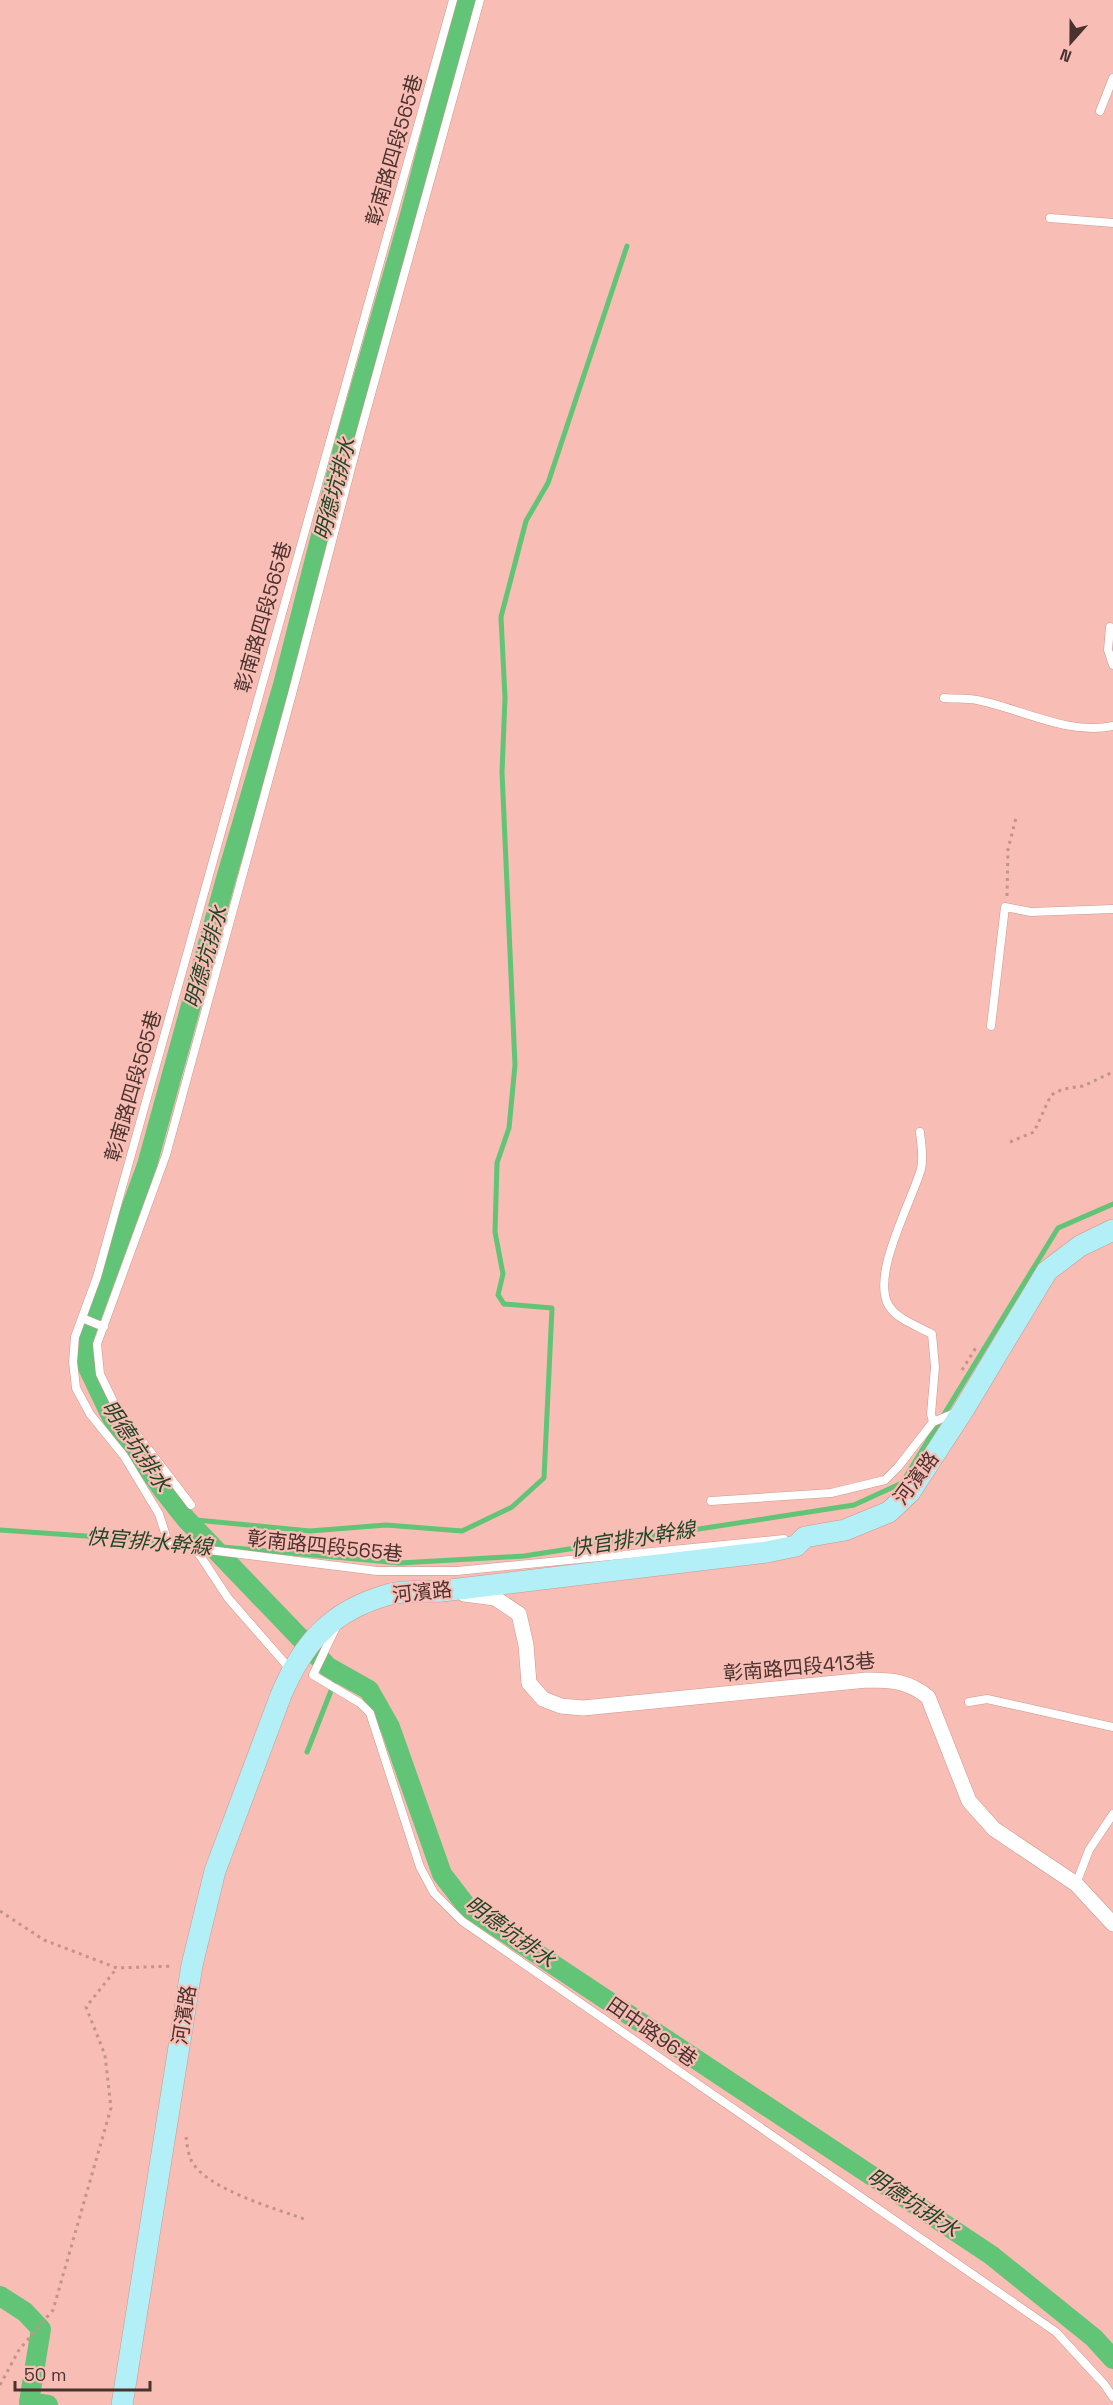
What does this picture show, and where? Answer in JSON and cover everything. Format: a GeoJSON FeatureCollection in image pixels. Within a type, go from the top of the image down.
{"type":"FeatureCollection","features":[{"type":"Feature","properties":{"kind":"street","name":"河濱路"},"geometry":{"type":"LineString","coordinates":[[122,2405],[192,1965],[215,1871],[291,1671],[311,1641],[344,1612],[388,1594],[441,1590],[767,1552],[796,1546],[805,1537],[846,1530],[889,1512],[910,1492],[964,1409],[1047,1271],[1080,1246],[1113,1230]]}},
{"type":"Feature","properties":{"kind":"street","name":"彰南路四段413巷"},"geometry":{"type":"LineString","coordinates":[[441,1590],[495,1598],[519,1614],[526,1645],[529,1683],[543,1699],[561,1706],[583,1708],[867,1680],[895,1680],[915,1687],[928,1697],[969,1801],[994,1829],[1076,1884],[1113,1923]]}},
{"type":"Feature","properties":{"kind":"lane","name":"彰南路四段565巷"},"geometry":{"type":"LineString","coordinates":[[453,0],[97,1277],[75,1337],[73,1362],[76,1388],[90,1414],[124,1456],[159,1514],[169,1545],[377,1571],[456,1571],[805,1537]]}},
{"type":"Feature","properties":{"kind":"lane"},"geometry":{"type":"LineString","coordinates":[[191,1506],[112,1399],[100,1374],[97,1344],[169,1143],[292,694],[363,422],[480,0]]}},
{"type":"Feature","properties":{"kind":"lane"},"geometry":{"type":"LineString","coordinates":[[1100,111],[1113,78]]}},
{"type":"Feature","properties":{"kind":"lane"},"geometry":{"type":"LineString","coordinates":[[1050,218],[1113,223]]}},
{"type":"Feature","properties":{"kind":"lane"},"geometry":{"type":"LineString","coordinates":[[1110,627],[1108,650],[1113,665]]}},
{"type":"Feature","properties":{"kind":"lane"},"geometry":{"type":"LineString","coordinates":[[944,698],[976,700],[1061,724],[1100,728],[1113,726]]}},
{"type":"Feature","properties":{"kind":"lane"},"geometry":{"type":"LineString","coordinates":[[991,1026],[1005,907],[1031,912],[1113,909]]}},
{"type":"Feature","properties":{"kind":"lane"},"geometry":{"type":"LineString","coordinates":[[920,1132],[922,1166],[886,1267],[884,1287],[888,1305],[897,1315],[932,1334],[935,1367],[931,1414],[933,1422]]}},
{"type":"Feature","properties":{"kind":"lane"},"geometry":{"type":"LineString","coordinates":[[82,1318],[104,1327]]}},
{"type":"Feature","properties":{"kind":"lane"},"geometry":{"type":"LineString","coordinates":[[711,1501],[831,1493],[885,1480],[933,1422],[964,1409]]}},
{"type":"Feature","properties":{"kind":"lane"},"geometry":{"type":"LineString","coordinates":[[195,1548],[228,1598],[291,1671]]}},
{"type":"Feature","properties":{"kind":"lane","name":"田中路96巷"},"geometry":{"type":"LineString","coordinates":[[344,1612],[313,1675],[360,1703],[370,1713],[420,1867],[434,1893],[462,1921],[1056,2332],[1104,2384],[1113,2397]]}},
{"type":"Feature","properties":{"kind":"lane"},"geometry":{"type":"LineString","coordinates":[[969,1702],[987,1699],[1113,1727]]}},
{"type":"Feature","properties":{"kind":"lane"},"geometry":{"type":"LineString","coordinates":[[1076,1884],[1089,1850],[1113,1814]]}},
{"type":"Feature","properties":{"kind":"path"},"geometry":{"type":"LineString","coordinates":[[1005,907],[1008,849],[1016,818]]}},
{"type":"Feature","properties":{"kind":"path"},"geometry":{"type":"LineString","coordinates":[[1010,1142],[1034,1132],[1051,1095],[1063,1089],[1083,1086],[1113,1072]]}},
{"type":"Feature","properties":{"kind":"path"},"geometry":{"type":"LineString","coordinates":[[961,1374],[976,1346]]}},
{"type":"Feature","properties":{"kind":"path"},"geometry":{"type":"LineString","coordinates":[[0,1911],[44,1940],[117,1968],[192,1965]]}},
{"type":"Feature","properties":{"kind":"path"},"geometry":{"type":"LineString","coordinates":[[0,2385],[19,2350],[53,2310],[99,2152],[111,2108],[105,2055],[86,2007],[117,1968]]}},
{"type":"Feature","properties":{"kind":"path"},"geometry":{"type":"LineString","coordinates":[[186,2137],[191,2160],[205,2176],[224,2188],[307,2220]]}},
{"type":"Feature","properties":{"kind":"waterway","name":"明德坑排水"},"geometry":{"type":"LineString","coordinates":[[466,0],[410,215],[344,445],[283,685],[227,875],[147,1165],[87,1329],[83,1346],[84,1359],[112,1418],[186,1519],[328,1667],[369,1690],[390,1727],[442,1874],[468,1908],[991,2255],[1094,2338],[1113,2359]]}},
{"type":"Feature","properties":{"kind":"waterway"},"geometry":{"type":"LineString","coordinates":[[186,1519],[310,1531],[386,1525],[462,1531],[512,1507],[544,1478],[552,1308],[504,1304],[498,1295],[503,1274],[495,1232],[497,1163],[509,1128],[515,1065],[502,772],[505,698],[501,617],[526,521],[548,483],[627,246]]}},
{"type":"Feature","properties":{"kind":"waterway","name":"快官排水幹線"},"geometry":{"type":"LineString","coordinates":[[189,1544],[400,1563],[524,1556],[854,1505],[902,1483],[1058,1228],[1113,1204]]}},
{"type":"Feature","properties":{"kind":"waterway","name":"快官排水幹線"},"geometry":{"type":"LineString","coordinates":[[0,1530],[171,1542]]}},
{"type":"Feature","properties":{"kind":"waterway"},"geometry":{"type":"LineString","coordinates":[[307,1752],[338,1673]]}},
{"type":"Feature","properties":{"kind":"waterway"},"geometry":{"type":"LineString","coordinates":[[0,2296],[25,2312],[41,2329],[29,2402],[48,2405]]}}]}
